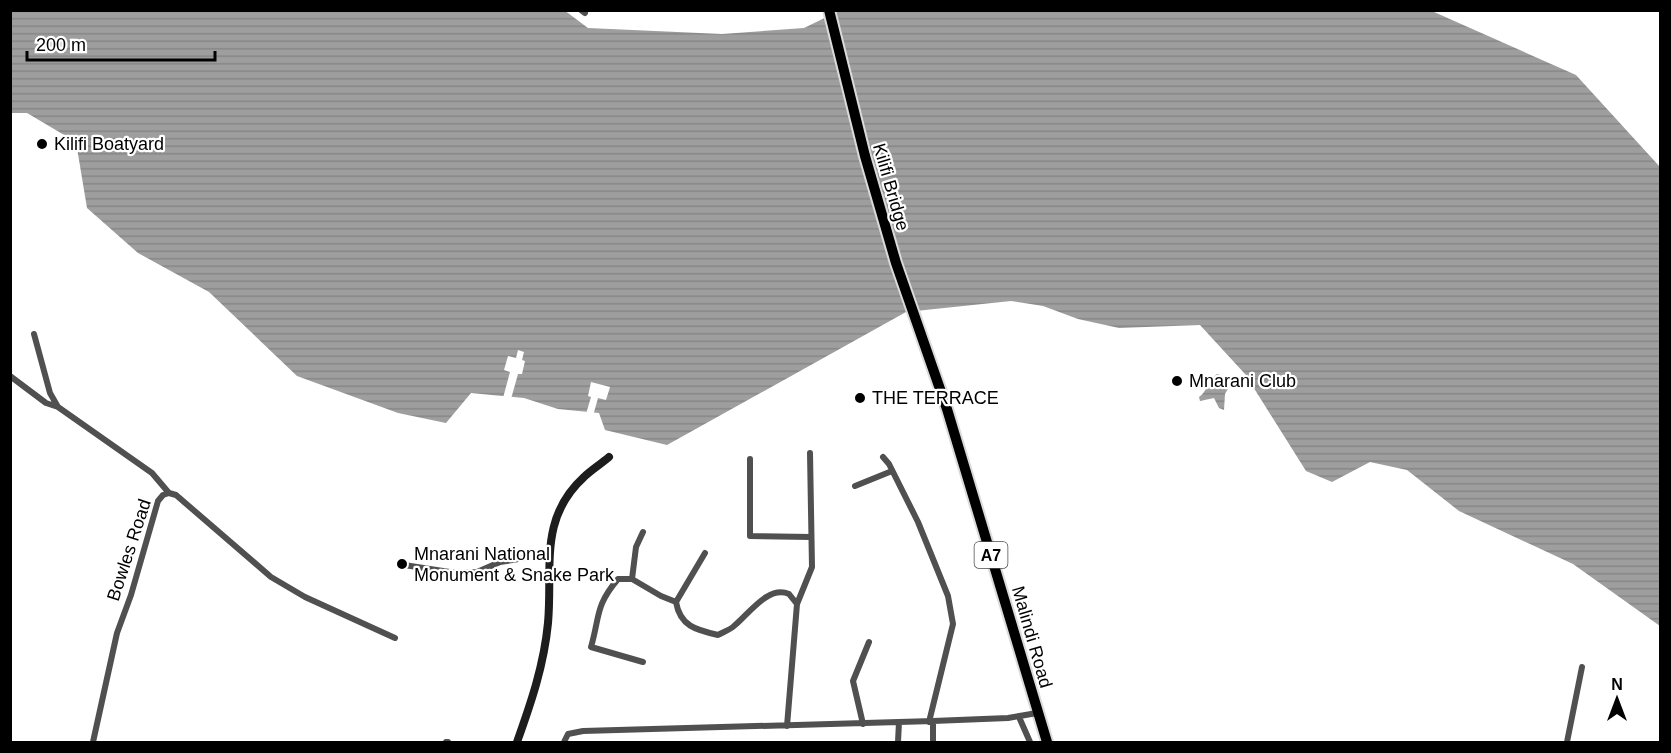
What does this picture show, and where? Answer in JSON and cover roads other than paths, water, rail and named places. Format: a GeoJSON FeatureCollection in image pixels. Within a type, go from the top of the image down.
{"type":"FeatureCollection","features":[{"type":"Feature","properties":{"kind":"highway","name":"Kilifi Bridge"},"geometry":{"type":"LineString","coordinates":[[830,10],[865,156],[896,262],[934,368]]}},
{"type":"Feature","properties":{"kind":"highway","name":"Malindi Road"},"geometry":{"type":"LineString","coordinates":[[934,368],[1047,742]]}},
{"type":"Feature","properties":{"kind":"street"},"geometry":{"type":"LineString","coordinates":[[34,334],[51,393],[58,407]]}},
{"type":"Feature","properties":{"kind":"street","name":"Bowles Road"},"geometry":{"type":"LineString","coordinates":[[10,376],[46,403],[58,407],[152,473],[169,493],[163,495],[158,501],[131,596],[117,633],[93,742]]}},
{"type":"Feature","properties":{"kind":"street"},"geometry":{"type":"LineString","coordinates":[[788,726],[797,604],[812,567],[810,453]]}},
{"type":"Feature","properties":{"kind":"street"},"geometry":{"type":"LineString","coordinates":[[517,742],[542,669],[548,624],[549,554],[552,530],[561,505],[585,476],[609,457]]}},
{"type":"Feature","properties":{"kind":"street"},"geometry":{"type":"LineString","coordinates":[[883,457],[918,522],[948,596],[953,624],[931,722],[933,742]]}},
{"type":"Feature","properties":{"kind":"street"},"geometry":{"type":"LineString","coordinates":[[750,459],[750,536],[811,537]]}},
{"type":"Feature","properties":{"kind":"street"},"geometry":{"type":"LineString","coordinates":[[855,486],[892,471]]}},
{"type":"Feature","properties":{"kind":"street"},"geometry":{"type":"LineString","coordinates":[[169,493],[176,495],[218,529],[271,577],[305,597],[395,638]]}},
{"type":"Feature","properties":{"kind":"street"},"geometry":{"type":"LineString","coordinates":[[632,579],[636,547],[644,532]]}},
{"type":"Feature","properties":{"kind":"street"},"geometry":{"type":"LineString","coordinates":[[705,553],[676,602],[691,628],[718,635],[732,628],[765,598],[777,591],[789,594],[797,604]]}},
{"type":"Feature","properties":{"kind":"street"},"geometry":{"type":"LineString","coordinates":[[404,565],[456,573],[477,572],[500,562],[549,554]]}},
{"type":"Feature","properties":{"kind":"street"},"geometry":{"type":"LineString","coordinates":[[643,662],[591,647],[597,614],[605,594],[618,579],[632,579],[676,602]]}},
{"type":"Feature","properties":{"kind":"street"},"geometry":{"type":"LineString","coordinates":[[863,724],[853,681],[869,642]]}},
{"type":"Feature","properties":{"kind":"street"},"geometry":{"type":"LineString","coordinates":[[1567,742],[1582,667]]}},
{"type":"Feature","properties":{"kind":"street"},"geometry":{"type":"LineString","coordinates":[[564,742],[568,734],[583,731],[931,722],[1019,717],[1037,713]]}},
{"type":"Feature","properties":{"kind":"street"},"geometry":{"type":"LineString","coordinates":[[1019,717],[1030,742]]}},
{"type":"Feature","properties":{"kind":"street"},"geometry":{"type":"LineString","coordinates":[[898,742],[899,722]]}},
{"type":"Feature","properties":{"kind":"place","name":"Kilifi Boatyard"},"geometry":{"type":"Point","coordinates":[42,144]}},
{"type":"Feature","properties":{"kind":"place","name":"Mnarani Club"},"geometry":{"type":"Point","coordinates":[1177,381]}},
{"type":"Feature","properties":{"kind":"place","name":"THE TERRACE"},"geometry":{"type":"Point","coordinates":[860,398]}},
{"type":"Feature","properties":{"kind":"place","name":"Mnarani National Monument & Snake Park"},"geometry":{"type":"Point","coordinates":[402,564]}}]}
